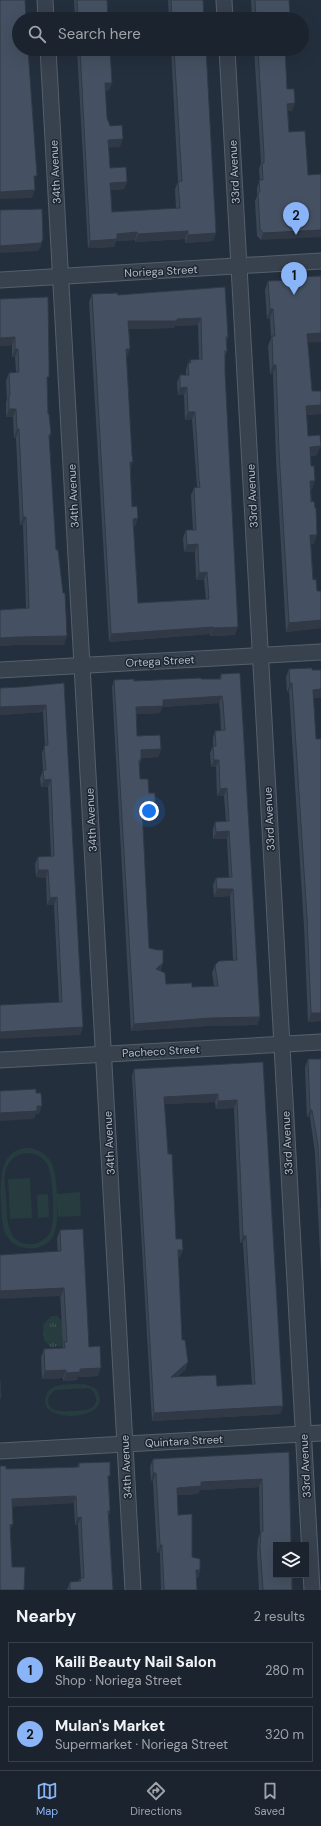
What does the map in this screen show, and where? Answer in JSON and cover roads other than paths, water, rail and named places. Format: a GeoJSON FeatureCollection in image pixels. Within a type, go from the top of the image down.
{"type":"FeatureCollection","features":[{"type":"Feature","properties":{"kind":"street"},"geometry":{"type":"LineString","coordinates":[[45,0],[46,12]]}},
{"type":"Feature","properties":{"kind":"street"},"geometry":{"type":"LineString","coordinates":[[224,0],[225,12]]}},
{"type":"Feature","properties":{"kind":"street","name":"34th Avenue"},"geometry":{"type":"LineString","coordinates":[[48,56],[133,1590]]}},
{"type":"Feature","properties":{"kind":"street","name":"33rd Avenue"},"geometry":{"type":"LineString","coordinates":[[227,56],[312,1590]]}},
{"type":"Feature","properties":{"kind":"street","name":"Noriega Street"},"geometry":{"type":"LineString","coordinates":[[0,280],[321,261]]}},
{"type":"Feature","properties":{"kind":"street","name":"Ortega Street"},"geometry":{"type":"LineString","coordinates":[[0,670],[321,652]]}},
{"type":"Feature","properties":{"kind":"street","name":"Pacheco Street"},"geometry":{"type":"LineString","coordinates":[[0,1060],[321,1042]]}},
{"type":"Feature","properties":{"kind":"street","name":"Quintara Street"},"geometry":{"type":"LineString","coordinates":[[0,1451],[321,1433]]}},
{"type":"Feature","properties":{"kind":"place","name":"Mulan's Market"},"geometry":{"type":"Point","coordinates":[296,235]}},
{"type":"Feature","properties":{"kind":"place","name":"Kaili Beauty Nail Salon"},"geometry":{"type":"Point","coordinates":[294,295]}}]}
